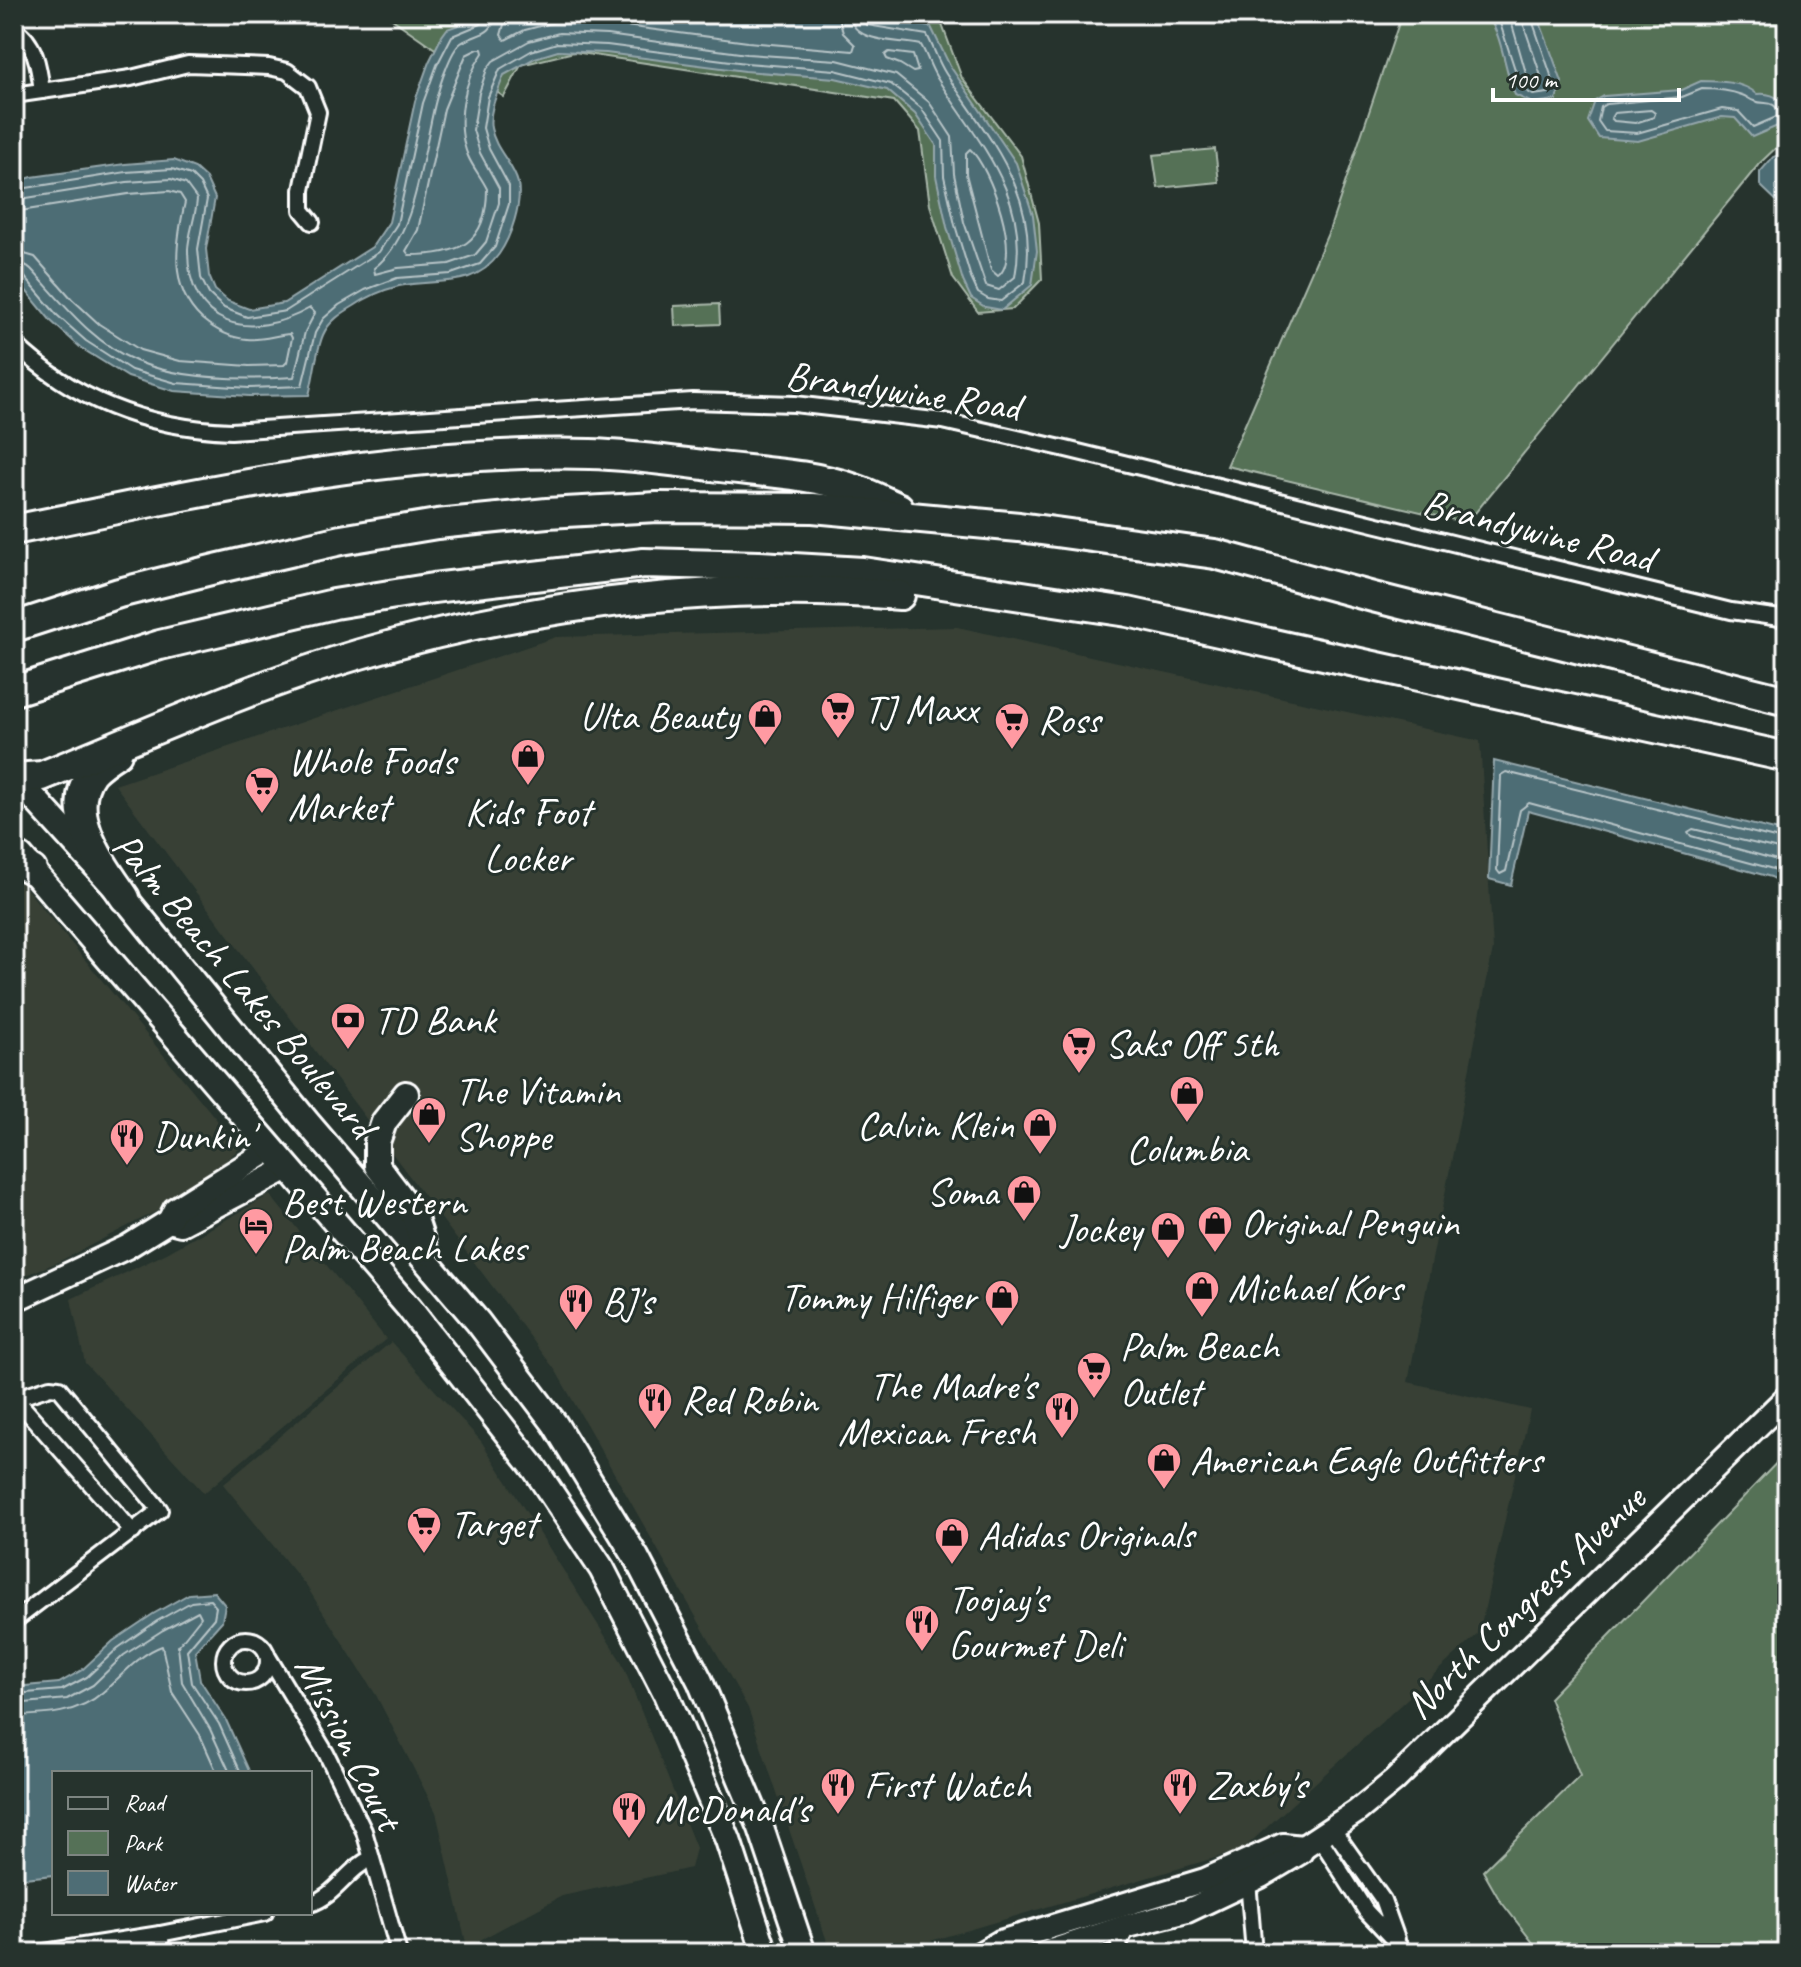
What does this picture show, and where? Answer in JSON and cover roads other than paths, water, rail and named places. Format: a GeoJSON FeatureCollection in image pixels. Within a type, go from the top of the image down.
{"type":"FeatureCollection","features":[{"type":"Feature","properties":{"kind":"highway"},"geometry":{"type":"LineString","coordinates":[[14,530],[200,492],[326,471],[521,454],[594,454],[810,478],[854,489],[926,520]]}},
{"type":"Feature","properties":{"kind":"highway"},"geometry":{"type":"LineString","coordinates":[[14,627],[119,593],[215,569],[341,540],[437,524],[547,513],[657,507],[813,508],[1019,527],[1215,554],[1787,701]]}},
{"type":"Feature","properties":{"kind":"highway"},"geometry":{"type":"LineString","coordinates":[[14,691],[160,645],[334,604],[433,588],[644,563],[759,566],[863,572],[1128,612],[1787,757]]}},
{"type":"Feature","properties":{"kind":"highway"},"geometry":{"type":"LineString","coordinates":[[15,778],[42,776],[239,697],[358,654],[464,627],[587,604],[739,589],[869,592],[1128,612]]}},
{"type":"Feature","properties":{"kind":"highway"},"geometry":{"type":"LineString","coordinates":[[125,898],[92,847],[82,803],[86,784],[93,772],[140,736]]}},
{"type":"Feature","properties":{"kind":"main road","name":"Palm Beach Lakes Boulevard"},"geometry":{"type":"LineString","coordinates":[[15,778],[125,898],[307,1122],[478,1322],[545,1410],[668,1617],[700,1681],[761,1828],[803,1953]]}},
{"type":"Feature","properties":{"kind":"main road","name":"Palm Beach Lakes Boulevard"},"geometry":{"type":"LineString","coordinates":[[20,860],[409,1308],[535,1469],[602,1569],[666,1694],[728,1840],[765,1953]]}},
{"type":"Feature","properties":{"kind":"main road"},"geometry":{"type":"LineString","coordinates":[[406,1094],[384,1122],[377,1142],[377,1166],[413,1213],[431,1266]]}},
{"type":"Feature","properties":{"kind":"main road"},"geometry":{"type":"LineString","coordinates":[[666,1694],[690,1726],[734,1760]]}},
{"type":"Feature","properties":{"kind":"street"},"geometry":{"type":"LineString","coordinates":[[14,29],[24,36],[38,61],[42,91]]}},
{"type":"Feature","properties":{"kind":"street"},"geometry":{"type":"LineString","coordinates":[[14,95],[131,78],[188,64],[269,67],[287,71],[308,87],[318,112],[302,190],[302,210],[312,222]]}},
{"type":"Feature","properties":{"kind":"street","name":"Brandywine Road"},"geometry":{"type":"LineString","coordinates":[[14,343],[49,374],[96,402],[158,424],[202,430],[247,430],[693,401],[794,404],[943,421],[1731,611],[1787,619]]}},
{"type":"Feature","properties":{"kind":"street"},"geometry":{"type":"LineString","coordinates":[[14,1300],[127,1247],[169,1221],[175,1209],[271,1149]]}},
{"type":"Feature","properties":{"kind":"street"},"geometry":{"type":"LineString","coordinates":[[169,1221],[181,1224],[288,1168]]}},
{"type":"Feature","properties":{"kind":"street"},"geometry":{"type":"LineString","coordinates":[[14,1621],[133,1532],[160,1510],[59,1388],[50,1387],[14,1399],[133,1532]]}},
{"type":"Feature","properties":{"kind":"street","name":"North Congress Avenue"},"geometry":{"type":"LineString","coordinates":[[1045,1953],[1101,1943],[1128,1926],[1187,1911],[1301,1852],[1394,1781],[1787,1397]]}},
{"type":"Feature","properties":{"kind":"street","name":"Mission Court"},"geometry":{"type":"LineString","coordinates":[[267,1655],[326,1753],[364,1831],[399,1953]]}},
{"type":"Feature","properties":{"kind":"street"},"geometry":{"type":"LineString","coordinates":[[1318,1837],[1383,1900],[1403,1948]]}},
{"type":"Feature","properties":{"kind":"street","name":"North Congress Avenue"},"geometry":{"type":"LineString","coordinates":[[981,1953],[1000,1942],[1205,1880],[1283,1845],[1318,1837]]}},
{"type":"Feature","properties":{"kind":"street"},"geometry":{"type":"LineString","coordinates":[[312,1903],[327,1896],[358,1864],[372,1858]]}},
{"type":"Feature","properties":{"kind":"street"},"geometry":{"type":"LineString","coordinates":[[1248,1881],[1254,1953]]}},
{"type":"Feature","properties":{"kind":"street"},"geometry":{"type":"LineString","coordinates":[[1101,1943],[1113,1917],[1128,1903]]}},
{"type":"Feature","properties":{"kind":"street"},"geometry":{"type":"LineString","coordinates":[[38,1953],[255,1915]]}},
{"type":"Feature","properties":{"kind":"street"},"geometry":{"type":"LineString","coordinates":[[1121,1953],[1119,1944],[1128,1926]]}},
{"type":"Feature","properties":{"kind":"street"},"geometry":{"type":"LineString","coordinates":[[160,1934],[163,1953]]}},
{"type":"Feature","properties":{"kind":"water"},"geometry":{"type":"Polygon","coordinates":[[[490,14],[847,14],[931,27],[950,66],[1016,163],[1033,215],[1037,251],[1032,285],[1002,310],[985,307],[971,298],[947,227],[936,176],[936,145],[915,114],[887,90],[835,78],[745,71],[606,53],[558,51],[535,58],[504,75],[494,102],[490,122],[493,136],[516,176],[519,191],[508,239],[499,254],[478,273],[466,278],[393,288],[370,297],[340,315],[323,335],[309,395],[249,396],[174,391],[128,377],[81,348],[51,321],[14,276],[14,183],[32,177],[174,160],[195,168],[206,178],[215,198],[206,249],[209,276],[215,290],[228,301],[249,309],[284,303],[372,247],[389,222],[415,101],[442,36],[447,29],[490,14]]]}},
{"type":"Feature","properties":{"kind":"water"},"geometry":{"type":"Polygon","coordinates":[[[1486,14],[1537,14],[1562,82],[1556,100],[1532,103],[1515,95],[1500,42],[1486,14]]]}},
{"type":"Feature","properties":{"kind":"water"},"geometry":{"type":"Polygon","coordinates":[[[1701,81],[1737,84],[1757,94],[1775,97],[1783,104],[1787,122],[1752,137],[1735,118],[1722,117],[1638,141],[1599,138],[1588,121],[1595,101],[1604,96],[1681,90],[1701,81]]]}},
{"type":"Feature","properties":{"kind":"water"},"geometry":{"type":"Polygon","coordinates":[[[1787,152],[1787,211],[1760,185],[1760,172],[1773,157],[1787,152]]]}},
{"type":"Feature","properties":{"kind":"water"},"geometry":{"type":"Polygon","coordinates":[[[1494,761],[1787,833],[1787,886],[1771,877],[1528,811],[1511,885],[1489,879],[1494,761]]]}},
{"type":"Feature","properties":{"kind":"water"},"geometry":{"type":"Polygon","coordinates":[[[214,1592],[225,1605],[222,1621],[195,1651],[200,1680],[226,1720],[249,1771],[52,1771],[52,1875],[14,1879],[14,1687],[59,1683],[82,1670],[113,1641],[189,1594],[214,1592]]]}},
{"type":"Feature","properties":{"kind":"place","name":"TJ Maxx"},"geometry":{"type":"Point","coordinates":[838,740]}},
{"type":"Feature","properties":{"kind":"place","name":"Ulta Beauty"},"geometry":{"type":"Point","coordinates":[765,747]}},
{"type":"Feature","properties":{"kind":"place","name":"Ross"},"geometry":{"type":"Point","coordinates":[1012,751]}},
{"type":"Feature","properties":{"kind":"place","name":"Kids Foot Locker"},"geometry":{"type":"Point","coordinates":[528,787]}},
{"type":"Feature","properties":{"kind":"place","name":"Whole Foods Market"},"geometry":{"type":"Point","coordinates":[262,815]}},
{"type":"Feature","properties":{"kind":"place","name":"TD Bank"},"geometry":{"type":"Point","coordinates":[348,1051]}},
{"type":"Feature","properties":{"kind":"place","name":"Saks Off 5th"},"geometry":{"type":"Point","coordinates":[1079,1075]}},
{"type":"Feature","properties":{"kind":"place","name":"Columbia"},"geometry":{"type":"Point","coordinates":[1187,1124]}},
{"type":"Feature","properties":{"kind":"place","name":"The Vitamin Shoppe"},"geometry":{"type":"Point","coordinates":[429,1145]}},
{"type":"Feature","properties":{"kind":"place","name":"Calvin Klein"},"geometry":{"type":"Point","coordinates":[1040,1156]}},
{"type":"Feature","properties":{"kind":"place","name":"Dunkin'"},"geometry":{"type":"Point","coordinates":[127,1167]}},
{"type":"Feature","properties":{"kind":"place","name":"Soma"},"geometry":{"type":"Point","coordinates":[1024,1223]}},
{"type":"Feature","properties":{"kind":"place","name":"Original Penguin"},"geometry":{"type":"Point","coordinates":[1215,1254]}},
{"type":"Feature","properties":{"kind":"place","name":"Best Western Palm Beach Lakes"},"geometry":{"type":"Point","coordinates":[256,1256]}},
{"type":"Feature","properties":{"kind":"place","name":"Jockey"},"geometry":{"type":"Point","coordinates":[1168,1260]}},
{"type":"Feature","properties":{"kind":"place","name":"Michael Kors"},"geometry":{"type":"Point","coordinates":[1202,1319]}},
{"type":"Feature","properties":{"kind":"place","name":"Tommy Hilfiger"},"geometry":{"type":"Point","coordinates":[1002,1328]}},
{"type":"Feature","properties":{"kind":"place","name":"BJ's"},"geometry":{"type":"Point","coordinates":[576,1332]}},
{"type":"Feature","properties":{"kind":"place","name":"Palm Beach Outlet"},"geometry":{"type":"Point","coordinates":[1094,1400]}},
{"type":"Feature","properties":{"kind":"place","name":"Red Robin"},"geometry":{"type":"Point","coordinates":[655,1431]}},
{"type":"Feature","properties":{"kind":"place","name":"The Madre's Mexican Fresh"},"geometry":{"type":"Point","coordinates":[1062,1440]}},
{"type":"Feature","properties":{"kind":"place","name":"American Eagle Outfitters"},"geometry":{"type":"Point","coordinates":[1164,1491]}},
{"type":"Feature","properties":{"kind":"place","name":"Target"},"geometry":{"type":"Point","coordinates":[424,1555]}},
{"type":"Feature","properties":{"kind":"place","name":"Adidas Originals"},"geometry":{"type":"Point","coordinates":[952,1566]}},
{"type":"Feature","properties":{"kind":"place","name":"Toojay's Gourmet Deli"},"geometry":{"type":"Point","coordinates":[922,1653]}},
{"type":"Feature","properties":{"kind":"place","name":"First Watch"},"geometry":{"type":"Point","coordinates":[838,1816]}},
{"type":"Feature","properties":{"kind":"place","name":"Zaxby's"},"geometry":{"type":"Point","coordinates":[1180,1816]}},
{"type":"Feature","properties":{"kind":"place","name":"McDonald's"},"geometry":{"type":"Point","coordinates":[629,1840]}}]}
